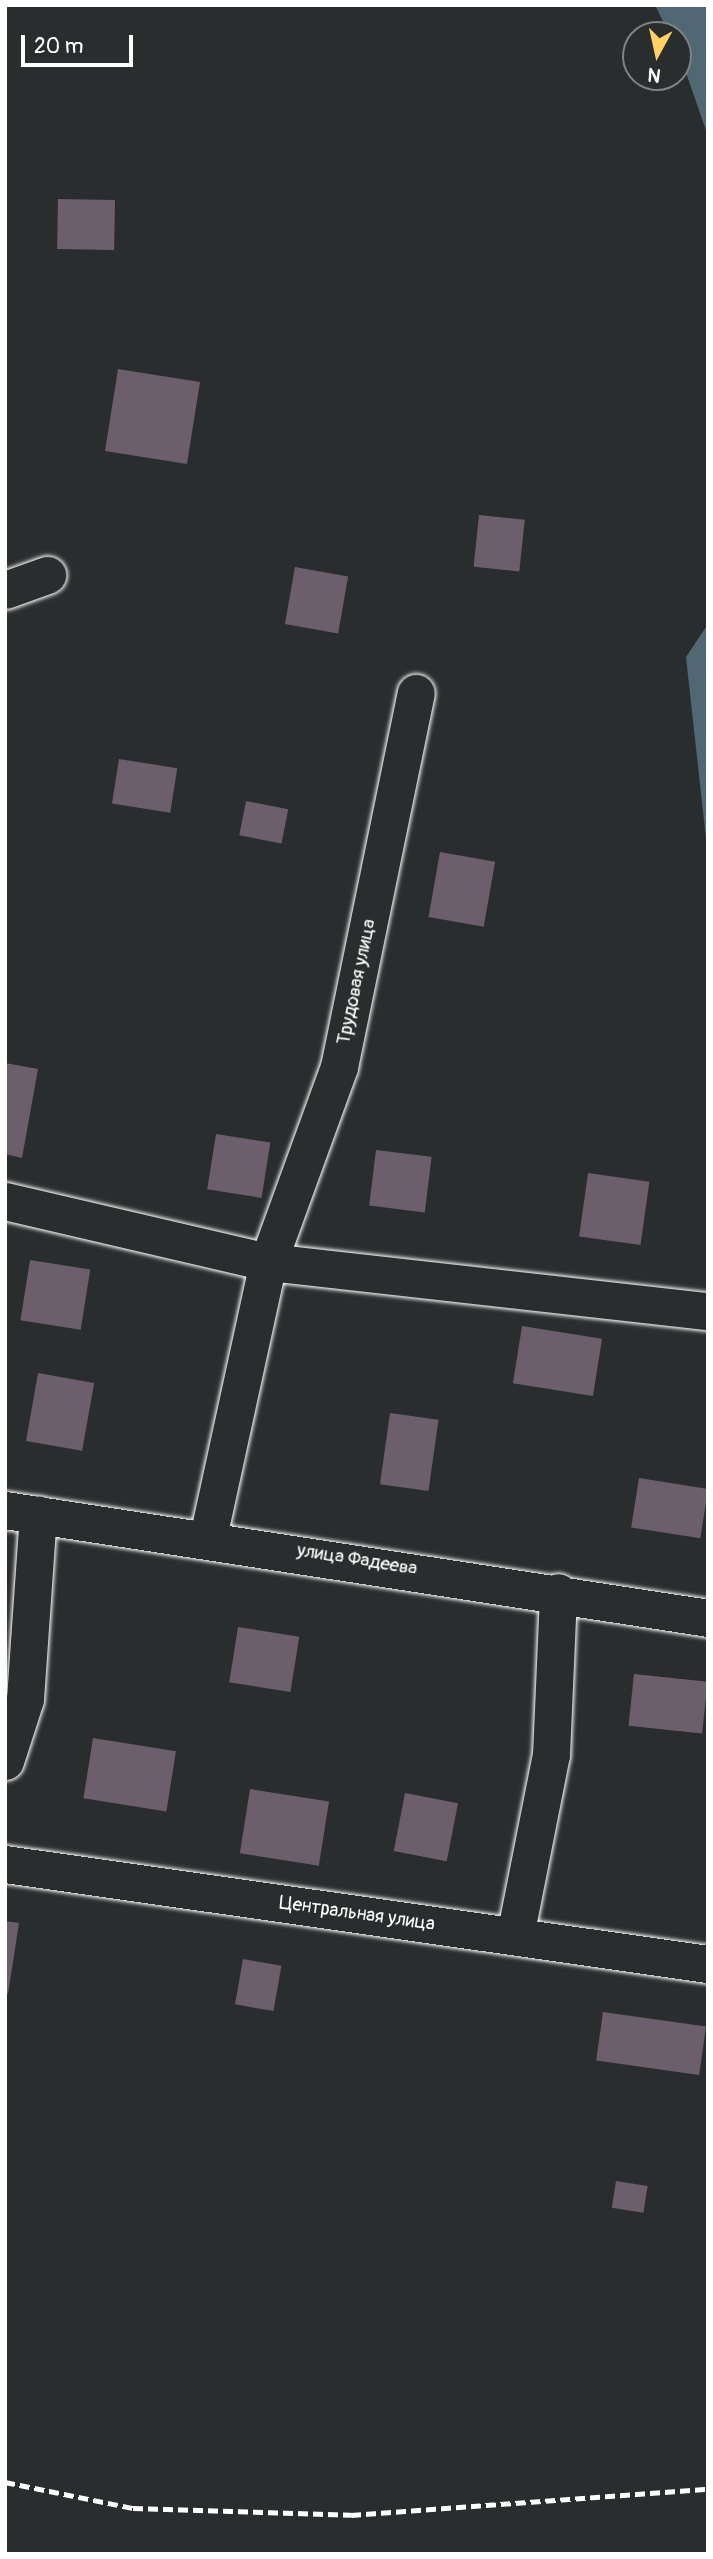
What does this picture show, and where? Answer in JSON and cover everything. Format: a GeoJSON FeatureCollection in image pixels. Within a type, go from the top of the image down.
{"type":"FeatureCollection","features":[{"type":"Feature","properties":{"kind":"street"},"geometry":{"type":"LineString","coordinates":[[5,590],[47,575]]}},
{"type":"Feature","properties":{"kind":"street","name":"Трудовая улица"},"geometry":{"type":"LineString","coordinates":[[208,1537],[268,1262],[339,1067],[416,694]]}},
{"type":"Feature","properties":{"kind":"street"},"geometry":{"type":"LineString","coordinates":[[5,1201],[268,1262],[708,1311]]}},
{"type":"Feature","properties":{"kind":"street"},"geometry":{"type":"LineString","coordinates":[[5,1762],[25,1699],[22,1512]]}},
{"type":"Feature","properties":{"kind":"street","name":"улица Фадеева"},"geometry":{"type":"LineString","coordinates":[[22,1512],[208,1537],[558,1591],[708,1618]]}},
{"type":"Feature","properties":{"kind":"street"},"geometry":{"type":"LineString","coordinates":[[515,1936],[551,1755],[558,1591]]}},
{"type":"Feature","properties":{"kind":"street","name":"Центральная улица"},"geometry":{"type":"LineString","coordinates":[[5,1864],[708,1964]]}},
{"type":"Feature","properties":{"kind":"water"},"geometry":{"type":"Polygon","coordinates":[[[655,5],[708,5],[708,136],[692,90],[692,21],[663,21],[655,5]]]}},
{"type":"Feature","properties":{"kind":"water"},"geometry":{"type":"Polygon","coordinates":[[[708,624],[708,857],[686,657],[708,624]]]}},
{"type":"Feature","properties":{"kind":"building"},"geometry":{"type":"Polygon","coordinates":[[[58,199],[115,200],[114,250],[57,249],[58,199]]]}},
{"type":"Feature","properties":{"kind":"building"},"geometry":{"type":"Polygon","coordinates":[[[118,369],[200,382],[187,464],[105,451],[118,369]]]}},
{"type":"Feature","properties":{"kind":"building"},"geometry":{"type":"Polygon","coordinates":[[[479,515],[525,520],[519,572],[474,567],[479,515]]]}},
{"type":"Feature","properties":{"kind":"building"},"geometry":{"type":"Polygon","coordinates":[[[295,567],[348,576],[338,633],[285,624],[295,567]]]}},
{"type":"Feature","properties":{"kind":"building"},"geometry":{"type":"Polygon","coordinates":[[[119,759],[177,768],[170,813],[112,803],[119,759]]]}},
{"type":"Feature","properties":{"kind":"building"},"geometry":{"type":"Polygon","coordinates":[[[246,801],[288,809],[282,844],[239,835],[246,801]]]}},
{"type":"Feature","properties":{"kind":"building"},"geometry":{"type":"Polygon","coordinates":[[[440,852],[495,862],[484,927],[429,917],[440,852]]]}},
{"type":"Feature","properties":{"kind":"building"},"geometry":{"type":"Polygon","coordinates":[[[5,1063],[38,1069],[22,1158],[5,1154],[5,1063]]]}},
{"type":"Feature","properties":{"kind":"building"},"geometry":{"type":"Polygon","coordinates":[[[216,1134],[270,1143],[262,1198],[207,1189],[216,1134]]]}},
{"type":"Feature","properties":{"kind":"building"},"geometry":{"type":"Polygon","coordinates":[[[376,1150],[432,1157],[425,1212],[369,1206],[376,1150]]]}},
{"type":"Feature","properties":{"kind":"building"},"geometry":{"type":"Polygon","coordinates":[[[588,1173],[649,1182],[640,1245],[579,1236],[588,1173]]]}},
{"type":"Feature","properties":{"kind":"building"},"geometry":{"type":"Polygon","coordinates":[[[30,1260],[90,1270],[81,1330],[20,1320],[30,1260]]]}},
{"type":"Feature","properties":{"kind":"building"},"geometry":{"type":"Polygon","coordinates":[[[522,1326],[602,1339],[593,1396],[513,1383],[522,1326]]]}},
{"type":"Feature","properties":{"kind":"building"},"geometry":{"type":"Polygon","coordinates":[[[38,1373],[94,1383],[82,1451],[26,1441],[38,1373]]]}},
{"type":"Feature","properties":{"kind":"building"},"geometry":{"type":"Polygon","coordinates":[[[390,1413],[439,1420],[429,1491],[380,1484],[390,1413]]]}},
{"type":"Feature","properties":{"kind":"building"},"geometry":{"type":"Polygon","coordinates":[[[639,1478],[708,1489],[700,1538],[631,1527],[639,1478]]]}},
{"type":"Feature","properties":{"kind":"building"},"geometry":{"type":"Polygon","coordinates":[[[238,1627],[299,1637],[290,1692],[229,1682],[238,1627]]]}},
{"type":"Feature","properties":{"kind":"building"},"geometry":{"type":"Polygon","coordinates":[[[634,1674],[708,1682],[702,1733],[629,1726],[634,1674]]]}},
{"type":"Feature","properties":{"kind":"building"},"geometry":{"type":"Polygon","coordinates":[[[93,1738],[176,1751],[166,1811],[83,1798],[93,1738]]]}},
{"type":"Feature","properties":{"kind":"building"},"geometry":{"type":"Polygon","coordinates":[[[250,1789],[329,1802],[319,1866],[240,1853],[250,1789]]]}},
{"type":"Feature","properties":{"kind":"building"},"geometry":{"type":"Polygon","coordinates":[[[405,1793],[458,1803],[447,1861],[394,1851],[405,1793]]]}},
{"type":"Feature","properties":{"kind":"building"},"geometry":{"type":"Polygon","coordinates":[[[5,1921],[19,1923],[8,1994],[5,1993],[5,1921]]]}},
{"type":"Feature","properties":{"kind":"building"},"geometry":{"type":"Polygon","coordinates":[[[243,1959],[281,1966],[273,2011],[235,2004],[243,1959]]]}},
{"type":"Feature","properties":{"kind":"building"},"geometry":{"type":"Polygon","coordinates":[[[603,2012],[706,2026],[699,2075],[596,2061],[603,2012]]]}},
{"type":"Feature","properties":{"kind":"building"},"geometry":{"type":"Polygon","coordinates":[[[616,2181],[648,2186],[643,2213],[612,2208],[616,2181]]]}},
{"type":"Feature","properties":{"kind":"railway"},"geometry":{"type":"LineString","coordinates":[[5,2482],[133,2508],[351,2515],[708,2489]]}}]}
